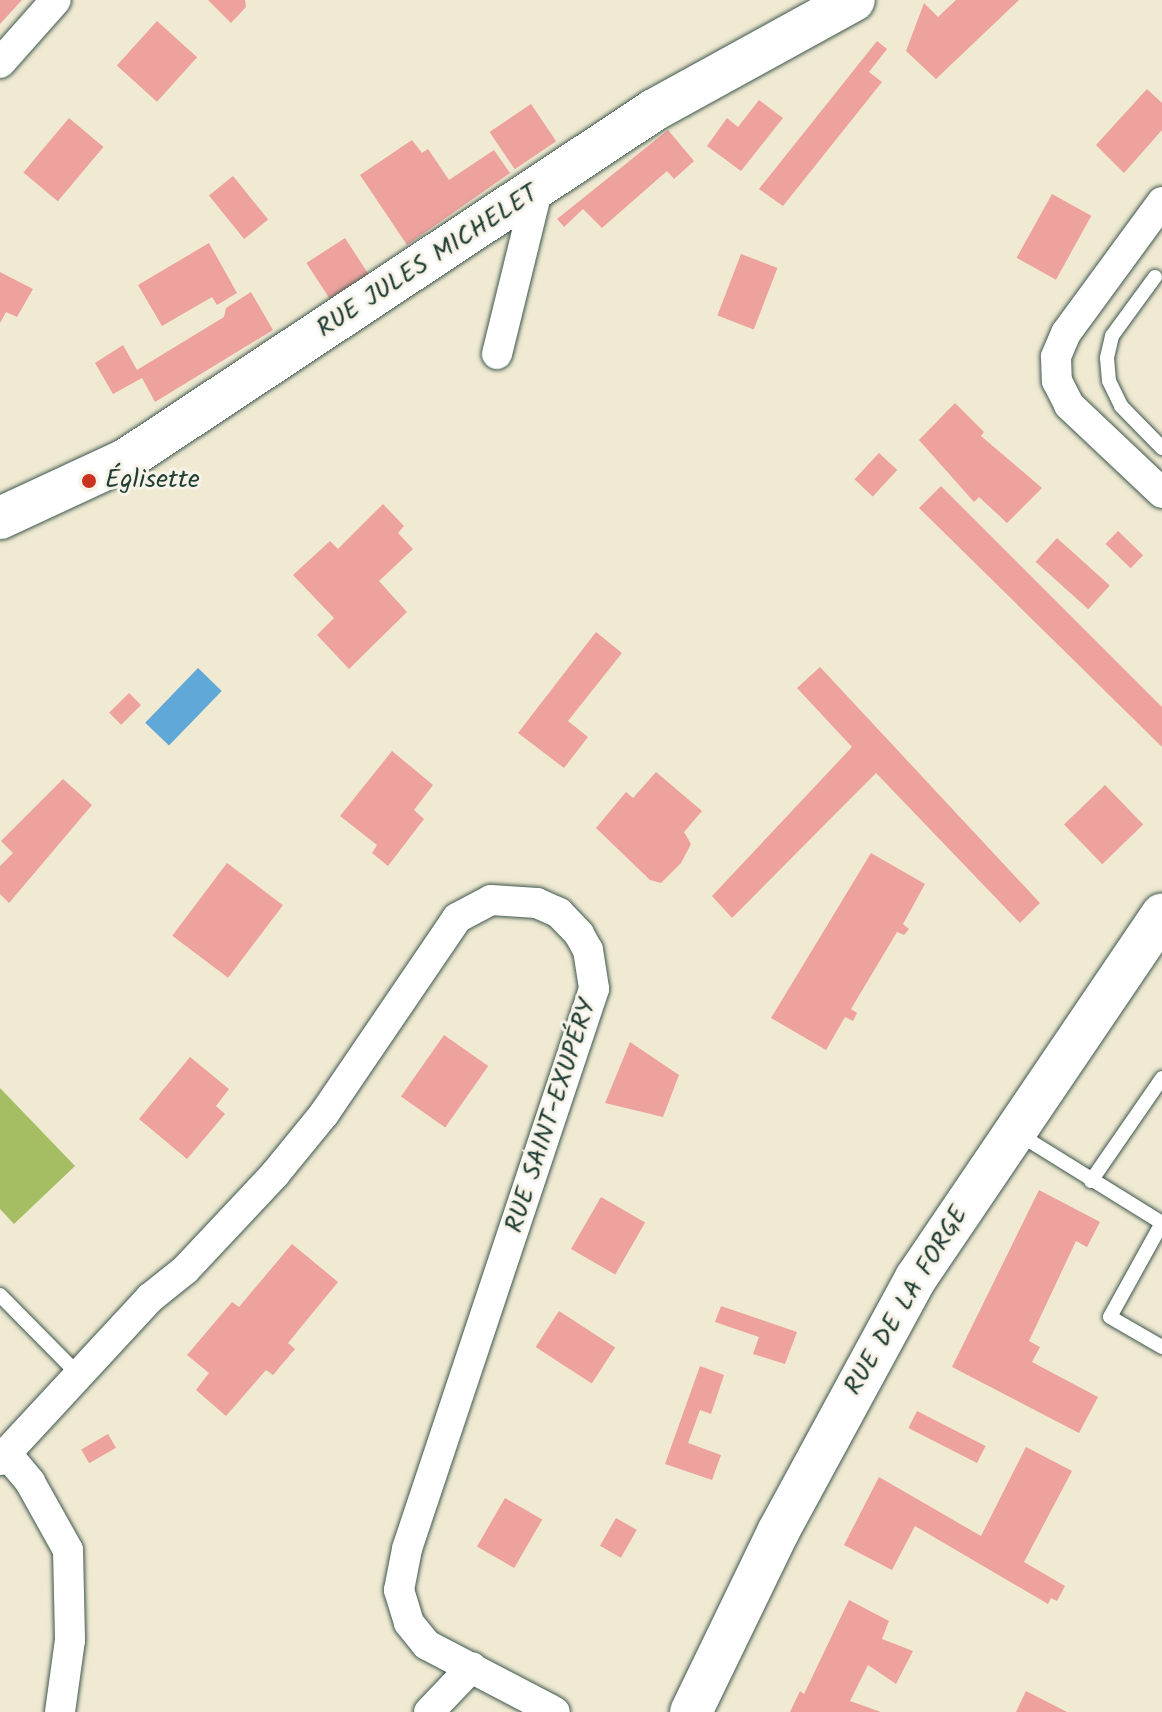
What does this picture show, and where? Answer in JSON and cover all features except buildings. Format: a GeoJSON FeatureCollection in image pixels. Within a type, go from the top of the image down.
{"type":"FeatureCollection","features":[{"type":"Feature","properties":{"kind":"main road","name":"RUE JULES MICHELET"},"geometry":{"type":"LineString","coordinates":[[0,518],[89,481],[127,459],[537,191],[654,110],[854,0]]}},
{"type":"Feature","properties":{"kind":"main road","name":"RUE DE LA FORGE"},"geometry":{"type":"LineString","coordinates":[[691,1712],[849,1398],[916,1278],[1162,914]]}},
{"type":"Feature","properties":{"kind":"street"},"geometry":{"type":"LineString","coordinates":[[0,63],[56,0]]}},
{"type":"Feature","properties":{"kind":"street"},"geometry":{"type":"LineString","coordinates":[[497,354],[537,191]]}},
{"type":"Feature","properties":{"kind":"street"},"geometry":{"type":"LineString","coordinates":[[1162,202],[1066,333],[1056,357],[1057,381],[1069,405],[1162,493]]}},
{"type":"Feature","properties":{"kind":"street","name":"RUE SAINT-EXUPÉRY"},"geometry":{"type":"LineString","coordinates":[[3,1457],[285,1162],[324,1114],[457,918],[475,905],[507,898],[559,913],[588,950],[594,989],[407,1549],[399,1590],[416,1636],[555,1712]]}},
{"type":"Feature","properties":{"kind":"street"},"geometry":{"type":"LineString","coordinates":[[3,1457],[30,1482],[68,1550],[70,1640],[60,1712]]}},
{"type":"Feature","properties":{"kind":"street"},"geometry":{"type":"LineString","coordinates":[[429,1712],[472,1667]]}},
{"type":"Feature","properties":{"kind":"lane"},"geometry":{"type":"LineString","coordinates":[[1155,277],[1112,336],[1107,358],[1109,381],[1121,406],[1162,448]]}},
{"type":"Feature","properties":{"kind":"lane"},"geometry":{"type":"LineString","coordinates":[[1091,1181],[1162,1078]]}},
{"type":"Feature","properties":{"kind":"lane"},"geometry":{"type":"LineString","coordinates":[[1013,1131],[1162,1223],[1110,1317],[1162,1347]]}},
{"type":"Feature","properties":{"kind":"lane"},"geometry":{"type":"LineString","coordinates":[[0,1295],[79,1375]]}},
{"type":"Feature","properties":{"kind":"green space"},"geometry":{"type":"Polygon","coordinates":[[[0,1088],[75,1166],[14,1224],[0,1209],[0,1088]]]}},
{"type":"Feature","properties":{"kind":"water"},"geometry":{"type":"Polygon","coordinates":[[[198,668],[222,691],[169,746],[145,723],[198,668]]]}},
{"type":"Feature","properties":{"kind":"place","name":"Églisette"},"geometry":{"type":"Point","coordinates":[89,481]}}]}
